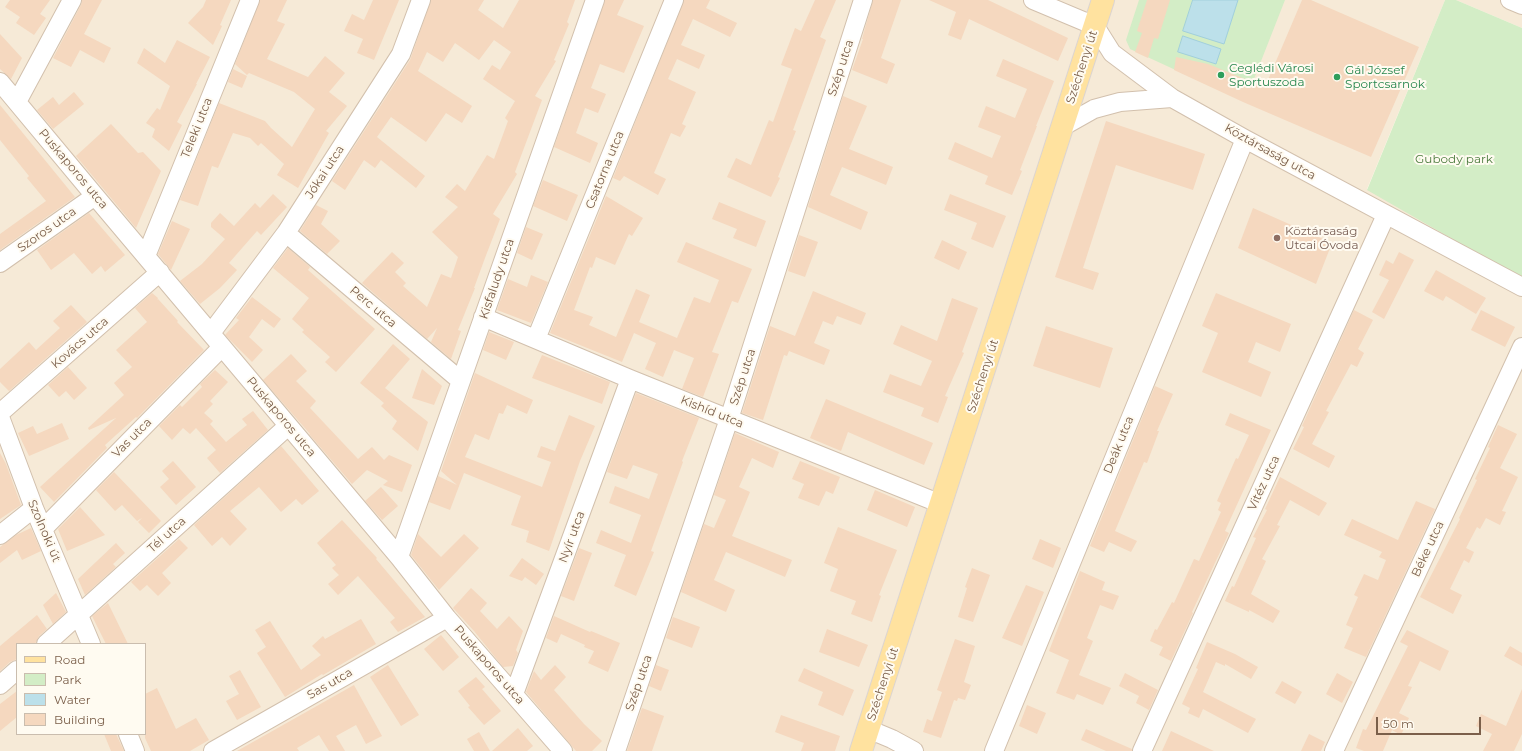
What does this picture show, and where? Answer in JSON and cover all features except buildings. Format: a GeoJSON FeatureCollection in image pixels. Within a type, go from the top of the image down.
{"type":"FeatureCollection","features":[{"type":"Feature","properties":{"kind":"main road","name":"Széchenyi út"},"geometry":{"type":"LineString","coordinates":[[861,751],[942,504],[1103,0]]}},
{"type":"Feature","properties":{"kind":"street"},"geometry":{"type":"LineString","coordinates":[[17,102],[72,0]]}},
{"type":"Feature","properties":{"kind":"street","name":"Teleki utca"},"geometry":{"type":"LineString","coordinates":[[146,256],[250,0]]}},
{"type":"Feature","properties":{"kind":"street","name":"Jókai utca"},"geometry":{"type":"LineString","coordinates":[[211,333],[286,233],[401,54],[422,0]]}},
{"type":"Feature","properties":{"kind":"street","name":"Kisfaludy utca"},"geometry":{"type":"LineString","coordinates":[[399,557],[595,0]]}},
{"type":"Feature","properties":{"kind":"street","name":"Csatorna utca"},"geometry":{"type":"LineString","coordinates":[[536,339],[674,0]]}},
{"type":"Feature","properties":{"kind":"street","name":"Szép utca"},"geometry":{"type":"LineString","coordinates":[[616,751],[729,419],[863,0]]}},
{"type":"Feature","properties":{"kind":"street"},"geometry":{"type":"LineString","coordinates":[[1033,0],[1095,26]]}},
{"type":"Feature","properties":{"kind":"street"},"geometry":{"type":"LineString","coordinates":[[1510,0],[1522,5]]}},
{"type":"Feature","properties":{"kind":"street","name":"Köztársaság utca"},"geometry":{"type":"LineString","coordinates":[[1095,26],[1112,53],[1172,98],[1245,139],[1522,287]]}},
{"type":"Feature","properties":{"kind":"street","name":"Puskaporos utca"},"geometry":{"type":"LineString","coordinates":[[0,82],[399,557],[447,618],[564,751]]}},
{"type":"Feature","properties":{"kind":"street"},"geometry":{"type":"LineString","coordinates":[[1062,127],[1084,113],[1120,102],[1172,98]]}},
{"type":"Feature","properties":{"kind":"street","name":"Deák utca"},"geometry":{"type":"LineString","coordinates":[[994,751],[1245,139]]}},
{"type":"Feature","properties":{"kind":"street","name":"Szoros utca"},"geometry":{"type":"LineString","coordinates":[[0,263],[95,196]]}},
{"type":"Feature","properties":{"kind":"street","name":"Vitéz utca"},"geometry":{"type":"LineString","coordinates":[[1142,751],[1386,215]]}},
{"type":"Feature","properties":{"kind":"street","name":"Perc utca"},"geometry":{"type":"LineString","coordinates":[[286,233],[461,381]]}},
{"type":"Feature","properties":{"kind":"street","name":"Kovács utca"},"geometry":{"type":"LineString","coordinates":[[0,413],[160,272]]}},
{"type":"Feature","properties":{"kind":"street","name":"Kishíd utca"},"geometry":{"type":"LineString","coordinates":[[483,317],[630,379],[942,504]]}},
{"type":"Feature","properties":{"kind":"street","name":"Vas utca"},"geometry":{"type":"LineString","coordinates":[[43,529],[222,347]]}},
{"type":"Feature","properties":{"kind":"street","name":"Béke utca"},"geometry":{"type":"LineString","coordinates":[[1334,751],[1522,347]]}},
{"type":"Feature","properties":{"kind":"street","name":"Nyír utca"},"geometry":{"type":"LineString","coordinates":[[514,694],[630,379]]}},
{"type":"Feature","properties":{"kind":"street","name":"Szolnoki út"},"geometry":{"type":"LineString","coordinates":[[0,417],[34,508],[92,643]]}},
{"type":"Feature","properties":{"kind":"street","name":"Tél utca"},"geometry":{"type":"LineString","coordinates":[[47,643],[288,426]]}},
{"type":"Feature","properties":{"kind":"street"},"geometry":{"type":"LineString","coordinates":[[0,535],[34,508]]}},
{"type":"Feature","properties":{"kind":"street","name":"Sas utca"},"geometry":{"type":"LineString","coordinates":[[213,751],[447,618]]}},
{"type":"Feature","properties":{"kind":"street"},"geometry":{"type":"LineString","coordinates":[[0,685],[16,671]]}},
{"type":"Feature","properties":{"kind":"street"},"geometry":{"type":"LineString","coordinates":[[868,729],[892,739],[914,751]]}},
{"type":"Feature","properties":{"kind":"street"},"geometry":{"type":"LineString","coordinates":[[128,735],[135,751]]}},
{"type":"Feature","properties":{"kind":"shaded area"},"geometry":{"type":"Polygon","coordinates":[[[0,0],[1445,0],[1367,189],[1522,279],[1522,751],[0,751],[0,0]]]}},
{"type":"Feature","properties":{"kind":"shaded area"},"geometry":{"type":"Polygon","coordinates":[[[1456,0],[1522,0],[1522,28],[1456,0]]]}},
{"type":"Feature","properties":{"kind":"green space","name":"Ceglédi Városi Sportuszoda"},"geometry":{"type":"Polygon","coordinates":[[[1139,0],[1285,0],[1245,102],[1130,49],[1126,40],[1139,0]]]}},
{"type":"Feature","properties":{"kind":"green space","name":"Gubody park"},"geometry":{"type":"Polygon","coordinates":[[[1445,0],[1456,0],[1522,28],[1522,279],[1367,190],[1445,0]]]}},
{"type":"Feature","properties":{"kind":"water"},"geometry":{"type":"Polygon","coordinates":[[[1193,0],[1238,0],[1224,44],[1183,31],[1193,0]]]}},
{"type":"Feature","properties":{"kind":"water"},"geometry":{"type":"Polygon","coordinates":[[[1183,36],[1221,49],[1216,64],[1178,52],[1183,36]]]}},
{"type":"Feature","properties":{"kind":"place","name":"Ceglédi Városi Sportuszoda"},"geometry":{"type":"Point","coordinates":[1221,75]}},
{"type":"Feature","properties":{"kind":"place","name":"Gál József Sportcsarnok"},"geometry":{"type":"Point","coordinates":[1337,77]}},
{"type":"Feature","properties":{"kind":"place","name":"Köztársaság Utcai Óvoda"},"geometry":{"type":"Point","coordinates":[1277,238]}}]}
